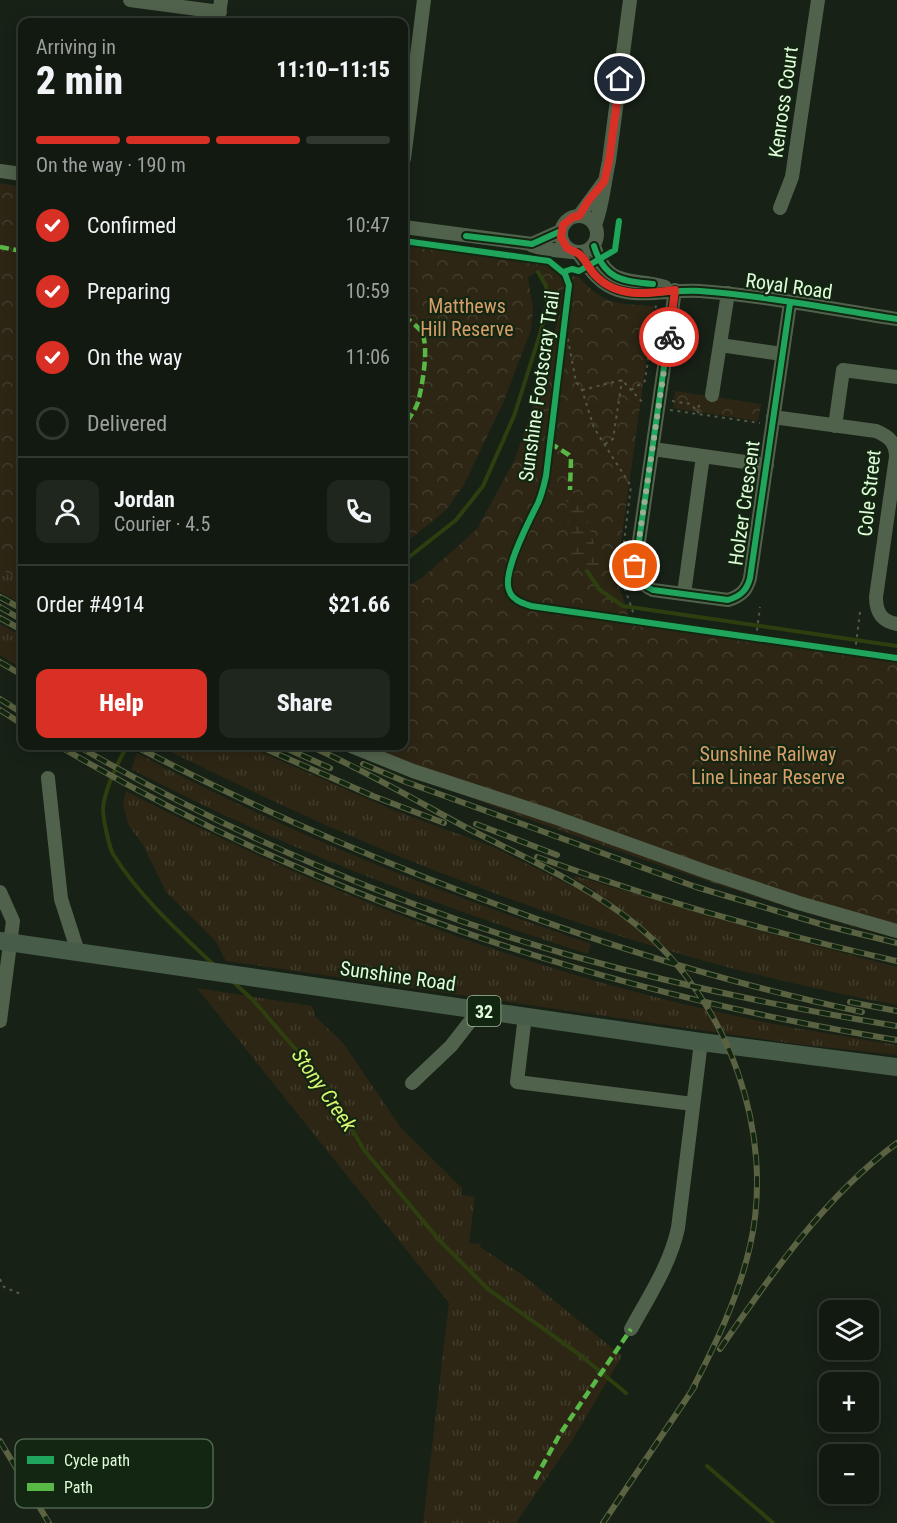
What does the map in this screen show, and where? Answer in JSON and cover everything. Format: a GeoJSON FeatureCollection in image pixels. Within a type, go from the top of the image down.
{"type":"FeatureCollection","features":[{"type":"Feature","properties":{"kind":"main road","name":"Sunshine Road"},"geometry":{"type":"LineString","coordinates":[[6,941],[701,1042],[897,1067]]}},
{"type":"Feature","properties":{"kind":"street"},"geometry":{"type":"LineString","coordinates":[[130,0],[220,12]]}},
{"type":"Feature","properties":{"kind":"street"},"geometry":{"type":"LineString","coordinates":[[408,127],[424,0]]}},
{"type":"Feature","properties":{"kind":"street"},"geometry":{"type":"LineString","coordinates":[[408,228],[526,244],[544,249],[575,252],[587,251],[594,246],[597,236],[595,225],[603,201],[604,182],[609,161],[630,0]]}},
{"type":"Feature","properties":{"kind":"street","name":"Kenross Court"},"geometry":{"type":"LineString","coordinates":[[780,208],[792,177],[818,0]]}},
{"type":"Feature","properties":{"kind":"street"},"geometry":{"type":"LineString","coordinates":[[0,171],[18,173]]}},
{"type":"Feature","properties":{"kind":"street"},"geometry":{"type":"LineString","coordinates":[[579,216],[604,182]]}},
{"type":"Feature","properties":{"kind":"street"},"geometry":{"type":"LineString","coordinates":[[526,244],[537,244],[561,231],[567,220],[579,216],[586,217],[595,225]]}},
{"type":"Feature","properties":{"kind":"street"},"geometry":{"type":"LineString","coordinates":[[561,231],[563,243],[575,252]]}},
{"type":"Feature","properties":{"kind":"street","name":"Royal Road"},"geometry":{"type":"LineString","coordinates":[[594,246],[598,260],[604,269],[615,277],[653,284],[674,297]]}},
{"type":"Feature","properties":{"kind":"street","name":"Royal Road"},"geometry":{"type":"LineString","coordinates":[[575,252],[594,275],[611,288],[628,292],[655,293],[674,297],[728,293],[897,319]]}},
{"type":"Feature","properties":{"kind":"street"},"geometry":{"type":"LineString","coordinates":[[710,395],[728,293]]}},
{"type":"Feature","properties":{"kind":"street","name":"Holzer Crescent"},"geometry":{"type":"LineString","coordinates":[[674,297],[636,571],[640,580],[648,587],[728,600],[741,595],[746,590],[750,578],[790,303]]}},
{"type":"Feature","properties":{"kind":"street"},"geometry":{"type":"LineString","coordinates":[[720,345],[782,354]]}},
{"type":"Feature","properties":{"kind":"street"},"geometry":{"type":"LineString","coordinates":[[835,426],[843,370],[897,377]]}},
{"type":"Feature","properties":{"kind":"street","name":"Cole Street"},"geometry":{"type":"LineString","coordinates":[[773,417],[876,431],[889,438],[896,451],[895,485],[876,604],[886,621],[897,624]]}},
{"type":"Feature","properties":{"kind":"street"},"geometry":{"type":"LineString","coordinates":[[653,449],[767,465]]}},
{"type":"Feature","properties":{"kind":"street"},"geometry":{"type":"LineString","coordinates":[[684,594],[703,456]]}},
{"type":"Feature","properties":{"kind":"street"},"geometry":{"type":"LineString","coordinates":[[361,750],[413,771],[551,816],[707,872],[799,903],[897,931]]}},
{"type":"Feature","properties":{"kind":"street"},"geometry":{"type":"LineString","coordinates":[[48,778],[61,899],[78,952]]}},
{"type":"Feature","properties":{"kind":"street"},"geometry":{"type":"LineString","coordinates":[[0,892],[13,921],[6,941],[0,1021]]}},
{"type":"Feature","properties":{"kind":"street"},"geometry":{"type":"LineString","coordinates":[[412,1083],[451,1046],[479,1010]]}},
{"type":"Feature","properties":{"kind":"street"},"geometry":{"type":"LineString","coordinates":[[525,1016],[517,1082],[693,1104]]}},
{"type":"Feature","properties":{"kind":"street"},"geometry":{"type":"LineString","coordinates":[[631,1329],[666,1267],[674,1246],[701,1042]]}},
{"type":"Feature","properties":{"kind":"path"},"geometry":{"type":"LineString","coordinates":[[630,390],[645,381],[654,302],[674,297]]}},
{"type":"Feature","properties":{"kind":"path"},"geometry":{"type":"LineString","coordinates":[[565,322],[576,382],[582,390],[588,413],[630,486],[620,574],[636,621]]}},
{"type":"Feature","properties":{"kind":"path"},"geometry":{"type":"LineString","coordinates":[[622,380],[645,406]]}},
{"type":"Feature","properties":{"kind":"path"},"geometry":{"type":"LineString","coordinates":[[582,390],[622,380]]}},
{"type":"Feature","properties":{"kind":"path"},"geometry":{"type":"LineString","coordinates":[[605,444],[613,439],[622,380]]}},
{"type":"Feature","properties":{"kind":"path"},"geometry":{"type":"LineString","coordinates":[[696,410],[710,395]]}},
{"type":"Feature","properties":{"kind":"path"},"geometry":{"type":"LineString","coordinates":[[672,401],[691,404],[699,414]]}},
{"type":"Feature","properties":{"kind":"path"},"geometry":{"type":"LineString","coordinates":[[665,409],[760,423]]}},
{"type":"Feature","properties":{"kind":"path"},"geometry":{"type":"LineString","coordinates":[[620,574],[629,573]]}},
{"type":"Feature","properties":{"kind":"path"},"geometry":{"type":"LineString","coordinates":[[756,638],[760,608]]}},
{"type":"Feature","properties":{"kind":"path"},"geometry":{"type":"LineString","coordinates":[[855,652],[860,612]]}},
{"type":"Feature","properties":{"kind":"path"},"geometry":{"type":"LineString","coordinates":[[626,619],[647,622]]}},
{"type":"Feature","properties":{"kind":"path"},"geometry":{"type":"LineString","coordinates":[[745,636],[766,639]]}},
{"type":"Feature","properties":{"kind":"path"},"geometry":{"type":"LineString","coordinates":[[844,651],[866,654]]}},
{"type":"Feature","properties":{"kind":"path"},"geometry":{"type":"LineString","coordinates":[[0,1280],[4,1287],[23,1295]]}},
{"type":"Feature","properties":{"kind":"green space"},"geometry":{"type":"Polygon","coordinates":[[[0,183],[18,186],[18,580],[0,569],[0,183]]]}},
{"type":"Feature","properties":{"kind":"green space","name":"Sunshine Railway Line Linear Reserve"},"geometry":{"type":"Polygon","coordinates":[[[408,244],[545,263],[560,274],[565,282],[566,292],[545,445],[552,448],[572,292],[570,281],[572,276],[579,277],[604,298],[631,305],[654,306],[616,578],[629,615],[897,653],[897,938],[803,912],[662,866],[344,750],[408,750],[408,586],[422,578],[477,529],[515,459],[541,383],[560,312],[539,271],[528,277],[533,309],[531,330],[503,403],[464,485],[446,510],[408,541],[408,244]]]}},
{"type":"Feature","properties":{"kind":"green space"},"geometry":{"type":"Polygon","coordinates":[[[675,391],[761,404],[758,421],[673,408],[675,391]]]}},
{"type":"Feature","properties":{"kind":"green space"},"geometry":{"type":"Polygon","coordinates":[[[566,493],[579,494],[603,573],[570,569],[566,493]]]}},
{"type":"Feature","properties":{"kind":"green space"},"geometry":{"type":"Polygon","coordinates":[[[0,569],[18,580],[18,602],[0,592],[0,569]]]}},
{"type":"Feature","properties":{"kind":"green space"},"geometry":{"type":"Polygon","coordinates":[[[0,624],[18,634],[18,666],[0,655],[0,624]]]}},
{"type":"Feature","properties":{"kind":"green space"},"geometry":{"type":"Polygon","coordinates":[[[166,750],[256,750],[393,810],[491,846],[570,885],[599,893],[574,879],[575,876],[764,932],[897,967],[897,1005],[830,992],[696,959],[565,918],[436,871],[291,809],[166,750]]]}},
{"type":"Feature","properties":{"kind":"green space"},"geometry":{"type":"Polygon","coordinates":[[[137,753],[247,808],[360,858],[475,903],[591,944],[588,954],[412,894],[243,824],[131,769],[137,753]]]}},
{"type":"Feature","properties":{"kind":"green space"},"geometry":{"type":"Polygon","coordinates":[[[126,791],[200,828],[353,896],[509,954],[588,979],[669,1000],[768,1023],[897,1045],[897,1055],[804,1045],[226,961],[216,942],[166,892],[144,847],[128,824],[123,804],[126,791]]]}},
{"type":"Feature","properties":{"kind":"green space"},"geometry":{"type":"Polygon","coordinates":[[[197,988],[312,1006],[315,1016],[343,1043],[402,1129],[462,1188],[461,1195],[475,1197],[469,1243],[481,1244],[480,1247],[524,1276],[622,1356],[573,1439],[516,1523],[423,1523],[449,1303],[197,988]]]}},
{"type":"Feature","properties":{"kind":"waterway","name":"Stony Creek"},"geometry":{"type":"LineString","coordinates":[[408,558],[456,520],[483,486],[514,416],[541,331],[547,304],[546,286],[538,272]]}},
{"type":"Feature","properties":{"kind":"waterway"},"geometry":{"type":"LineString","coordinates":[[587,571],[600,590],[623,606],[897,646]]}},
{"type":"Feature","properties":{"kind":"waterway","name":"Stony Creek"},"geometry":{"type":"LineString","coordinates":[[125,750],[112,777],[103,809],[111,850],[147,899],[215,966]]}},
{"type":"Feature","properties":{"kind":"waterway","name":"Stony Creek"},"geometry":{"type":"LineString","coordinates":[[232,981],[253,1000],[316,1073],[364,1150],[440,1241],[488,1289],[580,1355],[626,1393]]}},
{"type":"Feature","properties":{"kind":"waterway","name":"Stony Creek"},"geometry":{"type":"LineString","coordinates":[[707,1466],[773,1523]]}},
{"type":"Feature","properties":{"kind":"railway"},"geometry":{"type":"LineString","coordinates":[[0,597],[18,607]]}},
{"type":"Feature","properties":{"kind":"railway"},"geometry":{"type":"LineString","coordinates":[[0,607],[18,618]]}},
{"type":"Feature","properties":{"kind":"railway"},"geometry":{"type":"LineString","coordinates":[[0,618],[18,628]]}},
{"type":"Feature","properties":{"kind":"railway"},"geometry":{"type":"LineString","coordinates":[[0,662],[18,673]]}},
{"type":"Feature","properties":{"kind":"railway"},"geometry":{"type":"LineString","coordinates":[[0,699],[18,710]]}},
{"type":"Feature","properties":{"kind":"railway"},"geometry":{"type":"LineString","coordinates":[[0,710],[18,721]]}},
{"type":"Feature","properties":{"kind":"railway"},"geometry":{"type":"LineString","coordinates":[[66,750],[157,801],[258,850],[360,894],[464,932],[570,966],[677,995],[786,1020],[897,1040]]}},
{"type":"Feature","properties":{"kind":"railway"},"geometry":{"type":"LineString","coordinates":[[85,750],[194,809],[255,838],[317,866],[443,915],[569,955],[650,976],[773,1004],[897,1026]]}},
{"type":"Feature","properties":{"kind":"railway"},"geometry":{"type":"LineString","coordinates":[[143,750],[206,782],[314,831],[478,898],[640,954],[750,985],[862,1012]]}},
{"type":"Feature","properties":{"kind":"railway"},"geometry":{"type":"LineString","coordinates":[[268,750],[373,796],[444,823]]}},
{"type":"Feature","properties":{"kind":"railway"},"geometry":{"type":"LineString","coordinates":[[290,750],[330,768]]}},
{"type":"Feature","properties":{"kind":"railway"},"geometry":{"type":"LineString","coordinates":[[319,750],[556,873],[599,898],[639,927],[670,957],[698,992],[720,1031],[738,1072],[750,1115],[756,1159],[756,1203],[750,1246],[739,1285],[717,1339],[691,1392]]}},
{"type":"Feature","properties":{"kind":"railway"},"geometry":{"type":"LineString","coordinates":[[363,764],[406,782],[696,887],[827,926],[897,943]]}},
{"type":"Feature","properties":{"kind":"railway"},"geometry":{"type":"LineString","coordinates":[[476,824],[557,855]]}},
{"type":"Feature","properties":{"kind":"railway"},"geometry":{"type":"LineString","coordinates":[[537,857],[715,915],[897,961]]}},
{"type":"Feature","properties":{"kind":"railway"},"geometry":{"type":"LineString","coordinates":[[850,1002],[897,1011]]}},
{"type":"Feature","properties":{"kind":"railway"},"geometry":{"type":"LineString","coordinates":[[720,1349],[779,1266],[822,1212],[871,1164],[897,1143]]}},
{"type":"Feature","properties":{"kind":"railway"},"geometry":{"type":"LineString","coordinates":[[603,1523],[695,1386]]}},
{"type":"Feature","properties":{"kind":"railway"},"geometry":{"type":"LineString","coordinates":[[0,1441],[15,1466]]}},
{"type":"Feature","properties":{"kind":"railway"},"geometry":{"type":"LineString","coordinates":[[40,1508],[49,1523]]}},
{"type":"Feature","properties":{"kind":"marked path"},"geometry":{"type":"LineString","coordinates":[[0,247],[18,250]]}},
{"type":"Feature","properties":{"kind":"marked path"},"geometry":{"type":"LineString","coordinates":[[408,319],[421,331],[425,345],[418,402],[408,420]]}},
{"type":"Feature","properties":{"kind":"marked path"},"geometry":{"type":"LineString","coordinates":[[550,443],[569,455],[571,459],[570,490]]}},
{"type":"Feature","properties":{"kind":"marked path"},"geometry":{"type":"LineString","coordinates":[[535,1479],[560,1434],[631,1329]]}},
{"type":"Feature","properties":{"kind":"cycle path"},"geometry":{"type":"LineString","coordinates":[[563,272],[572,269],[579,271],[615,250],[619,221]]}},
{"type":"Feature","properties":{"kind":"cycle path"},"geometry":{"type":"LineString","coordinates":[[466,236],[532,244],[561,231]]}},
{"type":"Feature","properties":{"kind":"cycle path","name":"Sunshine Footscray Trail"},"geometry":{"type":"LineString","coordinates":[[408,242],[549,261],[565,274],[569,285],[546,476],[543,490],[509,571],[509,590],[515,599],[531,606],[897,658]]}},
{"type":"Feature","properties":{"kind":"cycle path"},"geometry":{"type":"LineString","coordinates":[[594,246],[603,265],[615,276],[653,284]]}},
{"type":"Feature","properties":{"kind":"cycle path"},"geometry":{"type":"LineString","coordinates":[[578,253],[600,280],[618,290],[638,293],[690,291],[725,293],[897,319]]}},
{"type":"Feature","properties":{"kind":"cycle path"},"geometry":{"type":"LineString","coordinates":[[675,290],[636,562],[637,571],[642,582],[653,590],[728,600],[743,592],[750,578],[790,303]]}},
{"type":"Feature","properties":{"kind":"way so far"},"geometry":{"type":"LineString","coordinates":[[635,566],[669,337]]}},
{"type":"Feature","properties":{"kind":"route"},"geometry":{"type":"LineString","coordinates":[[620,79],[604,182],[579,216],[567,220],[563,225],[561,237],[567,248],[578,253],[594,275],[611,288],[628,292],[655,293],[675,290],[669,337]]}},
{"type":"Feature","properties":{"kind":"park label","name":"Matthews Hill Reserve"},"geometry":{"type":"Point","coordinates":[467,318]}}]}
